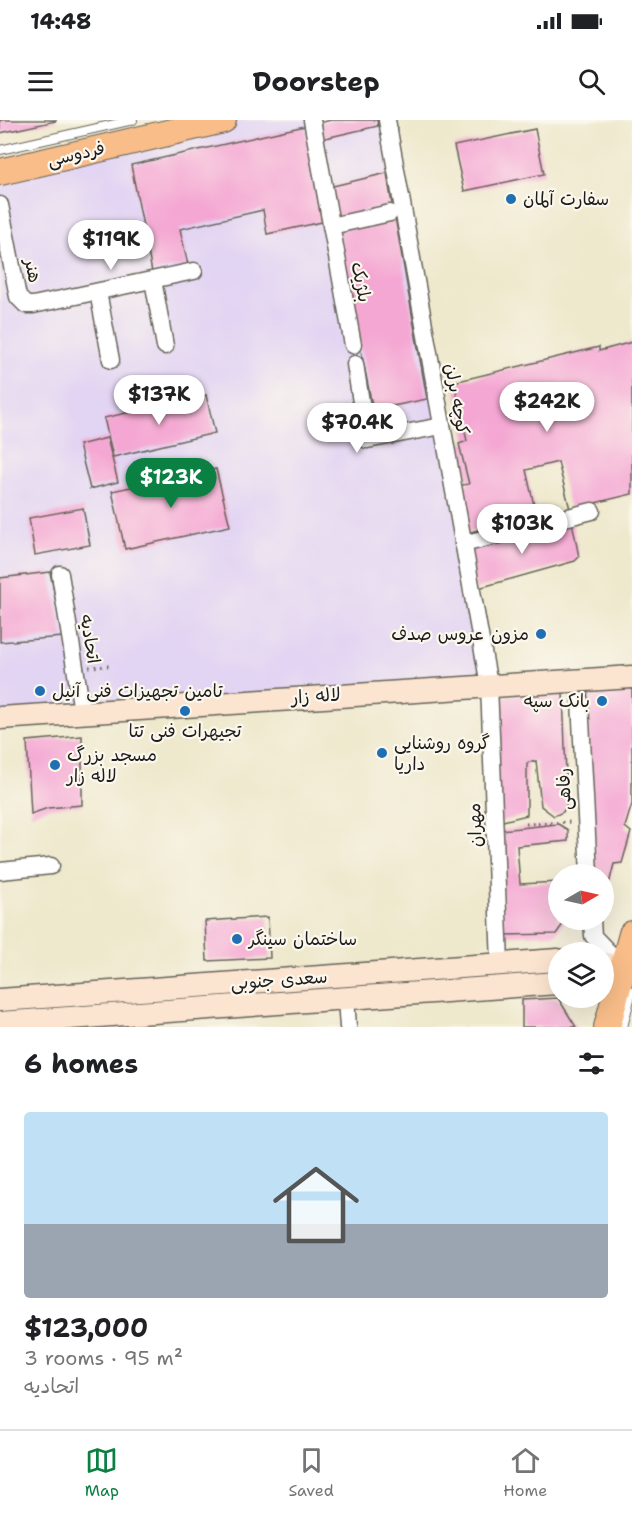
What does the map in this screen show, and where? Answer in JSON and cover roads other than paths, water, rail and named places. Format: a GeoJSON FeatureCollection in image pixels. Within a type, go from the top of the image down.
{"type":"FeatureCollection","features":[{"type":"Feature","properties":{"kind":"main road","name":"فردوسی"},"geometry":{"type":"LineString","coordinates":[[0,172],[223,120]]}},
{"type":"Feature","properties":{"kind":"main road","name":"لاله زار"},"geometry":{"type":"LineString","coordinates":[[0,718],[632,677]]}},
{"type":"Feature","properties":{"kind":"main road"},"geometry":{"type":"LineString","coordinates":[[607,1027],[632,934]]}},
{"type":"Feature","properties":{"kind":"main road","name":"سعدی جنوبی"},"geometry":{"type":"LineString","coordinates":[[0,1000],[548,961]]}},
{"type":"Feature","properties":{"kind":"main road"},"geometry":{"type":"LineString","coordinates":[[510,963],[525,973],[520,986]]}},
{"type":"Feature","properties":{"kind":"main road","name":"سعدی جنوبی"},"geometry":{"type":"LineString","coordinates":[[0,1023],[346,1001],[548,984]]}},
{"type":"Feature","properties":{"kind":"street","name":"بلژیک"},"geometry":{"type":"LineString","coordinates":[[312,120],[330,238],[353,345]]}},
{"type":"Feature","properties":{"kind":"street","name":"کوچه برلن"},"geometry":{"type":"LineString","coordinates":[[387,120],[489,685]]}},
{"type":"Feature","properties":{"kind":"street","name":"هنر"},"geometry":{"type":"LineString","coordinates":[[0,205],[6,263],[18,297],[26,304],[33,305],[194,271]]}},
{"type":"Feature","properties":{"kind":"street"},"geometry":{"type":"LineString","coordinates":[[330,238],[390,213]]}},
{"type":"Feature","properties":{"kind":"street"},"geometry":{"type":"LineString","coordinates":[[153,280],[165,346]]}},
{"type":"Feature","properties":{"kind":"street"},"geometry":{"type":"LineString","coordinates":[[98,291],[111,360]]}},
{"type":"Feature","properties":{"kind":"street"},"geometry":{"type":"LineString","coordinates":[[355,364],[367,440],[442,426]]}},
{"type":"Feature","properties":{"kind":"street"},"geometry":{"type":"LineString","coordinates":[[463,544],[592,511]]}},
{"type":"Feature","properties":{"kind":"street","name":"اتحادیه"},"geometry":{"type":"LineString","coordinates":[[60,574],[82,711]]}},
{"type":"Feature","properties":{"kind":"street","name":"مهران"},"geometry":{"type":"LineString","coordinates":[[489,685],[510,963]]}},
{"type":"Feature","properties":{"kind":"street","name":"رفاهی"},"geometry":{"type":"LineString","coordinates":[[580,701],[588,864]]}},
{"type":"Feature","properties":{"kind":"street"},"geometry":{"type":"LineString","coordinates":[[0,872],[51,866]]}},
{"type":"Feature","properties":{"kind":"street"},"geometry":{"type":"LineString","coordinates":[[593,930],[593,936],[619,978]]}},
{"type":"Feature","properties":{"kind":"street"},"geometry":{"type":"LineString","coordinates":[[346,1001],[348,1027]]}},
{"type":"Feature","properties":{"kind":"lane"},"geometry":{"type":"LineString","coordinates":[[0,150],[133,120]]}},
{"type":"Feature","properties":{"kind":"lane"},"geometry":{"type":"LineString","coordinates":[[619,978],[622,1027]]}},
{"type":"Feature","properties":{"kind":"lane"},"geometry":{"type":"LineString","coordinates":[[12,1027],[346,1001],[548,991]]}},
{"type":"Feature","properties":{"kind":"place","name":"سفارت آلمان"},"geometry":{"type":"Point","coordinates":[511,199]}},
{"type":"Feature","properties":{"kind":"place","name":"مزون عروس صدف"},"geometry":{"type":"Point","coordinates":[541,634]}},
{"type":"Feature","properties":{"kind":"place","name":"تامین تجهیزات فنی آنیل"},"geometry":{"type":"Point","coordinates":[40,691]}},
{"type":"Feature","properties":{"kind":"place","name":"بانک سپه"},"geometry":{"type":"Point","coordinates":[602,701]}},
{"type":"Feature","properties":{"kind":"place","name":"تجیهرات فنی تتا"},"geometry":{"type":"Point","coordinates":[185,711]}},
{"type":"Feature","properties":{"kind":"place","name":"گروه روشنایی داریا"},"geometry":{"type":"Point","coordinates":[382,753]}},
{"type":"Feature","properties":{"kind":"place","name":"مسجد بزرگ لاله زار"},"geometry":{"type":"Point","coordinates":[55,765]}},
{"type":"Feature","properties":{"kind":"place","name":"ساختمان سینگر"},"geometry":{"type":"Point","coordinates":[237,939]}}]}
